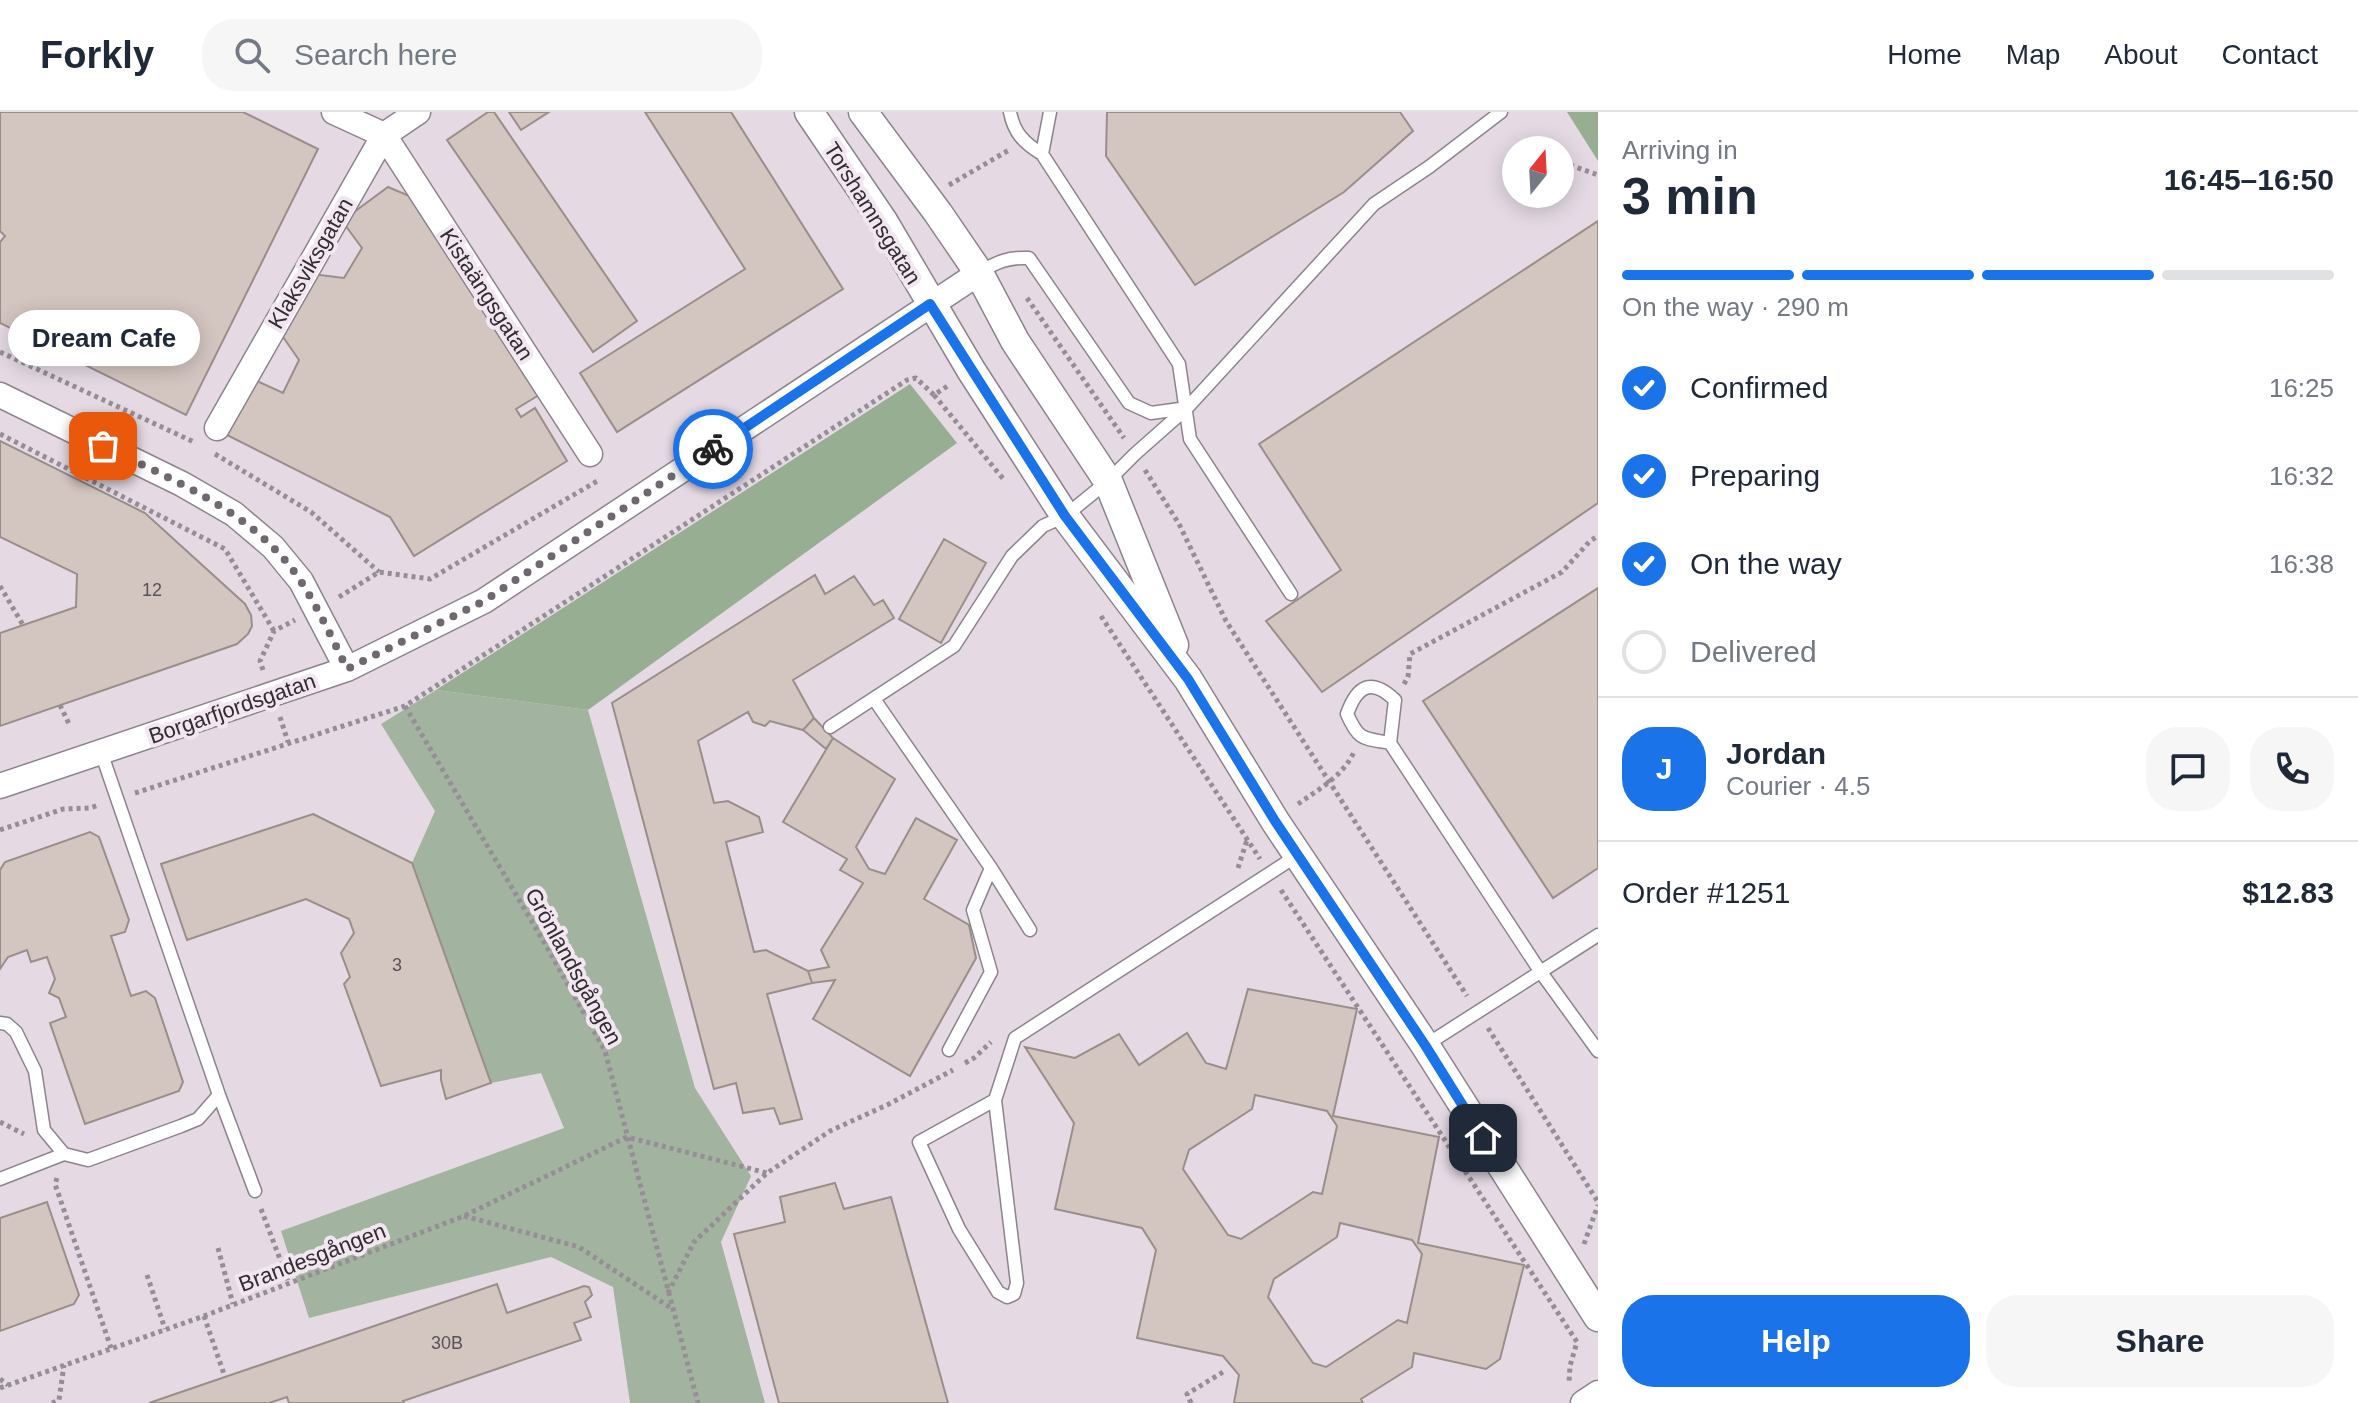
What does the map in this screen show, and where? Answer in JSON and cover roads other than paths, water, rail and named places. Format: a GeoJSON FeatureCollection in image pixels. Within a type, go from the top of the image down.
{"type":"FeatureCollection","features":[{"type":"Feature","properties":{"kind":"street"},"geometry":{"type":"LineString","coordinates":[[334,112],[384,135]]}},
{"type":"Feature","properties":{"kind":"street","name":"Klaksviksgatan"},"geometry":{"type":"LineString","coordinates":[[217,428],[384,135],[418,112]]}},
{"type":"Feature","properties":{"kind":"street","name":"Torshamnsgatan"},"geometry":{"type":"LineString","coordinates":[[809,112],[883,221],[930,304],[1065,516],[1188,679],[1298,855],[1425,1045],[1598,1317]]}},
{"type":"Feature","properties":{"kind":"street","name":"Torshamnsgatan"},"geometry":{"type":"LineString","coordinates":[[863,112],[979,273],[1015,341],[1108,481],[1188,679]]}},
{"type":"Feature","properties":{"kind":"street","name":"Kistaängsgatan"},"geometry":{"type":"LineString","coordinates":[[384,135],[590,454]]}},
{"type":"Feature","properties":{"kind":"street","name":"Borgarfjordsgatan"},"geometry":{"type":"LineString","coordinates":[[0,786],[347,669],[484,601],[979,273]]}},
{"type":"Feature","properties":{"kind":"street"},"geometry":{"type":"LineString","coordinates":[[0,395],[182,484],[234,514],[273,547],[301,581],[347,669]]}},
{"type":"Feature","properties":{"kind":"street"},"geometry":{"type":"LineString","coordinates":[[1583,1403],[1598,1393]]}},
{"type":"Feature","properties":{"kind":"lane"},"geometry":{"type":"LineString","coordinates":[[1010,112],[1016,132],[1023,142],[1042,154],[1179,364],[1190,439],[1291,594]]}},
{"type":"Feature","properties":{"kind":"lane"},"geometry":{"type":"LineString","coordinates":[[1042,154],[1050,112]]}},
{"type":"Feature","properties":{"kind":"lane"},"geometry":{"type":"LineString","coordinates":[[830,727],[954,646],[1012,556],[1043,526],[1065,516],[1108,481],[1187,408],[1374,204],[1501,112]]}},
{"type":"Feature","properties":{"kind":"lane"},"geometry":{"type":"LineString","coordinates":[[979,273],[1000,260],[1029,258],[1129,403],[1151,413],[1187,408]]}},
{"type":"Feature","properties":{"kind":"lane"},"geometry":{"type":"LineString","coordinates":[[1390,743],[1362,737],[1354,729],[1347,714],[1359,690],[1368,687],[1385,690],[1395,700],[1390,743],[1540,971],[1598,1051]]}},
{"type":"Feature","properties":{"kind":"lane"},"geometry":{"type":"LineString","coordinates":[[874,699],[1030,930]]}},
{"type":"Feature","properties":{"kind":"lane"},"geometry":{"type":"LineString","coordinates":[[101,752],[255,1191]]}},
{"type":"Feature","properties":{"kind":"lane"},"geometry":{"type":"LineString","coordinates":[[995,1100],[919,1142],[959,1229],[998,1292],[1007,1297],[1014,1294],[1017,1283],[995,1100],[1015,1038],[1298,855]]}},
{"type":"Feature","properties":{"kind":"lane"},"geometry":{"type":"LineString","coordinates":[[949,1050],[991,972],[973,910],[991,868]]}},
{"type":"Feature","properties":{"kind":"lane"},"geometry":{"type":"LineString","coordinates":[[1425,1045],[1598,935]]}},
{"type":"Feature","properties":{"kind":"lane"},"geometry":{"type":"LineString","coordinates":[[0,1023],[7,1024],[16,1032],[35,1071],[44,1130],[64,1154]]}},
{"type":"Feature","properties":{"kind":"lane"},"geometry":{"type":"LineString","coordinates":[[0,1179],[64,1154],[88,1160],[198,1119],[219,1095]]}},
{"type":"Feature","properties":{"kind":"place","name":"Dream Cafe"},"geometry":{"type":"Point","coordinates":[103,446]}}]}
